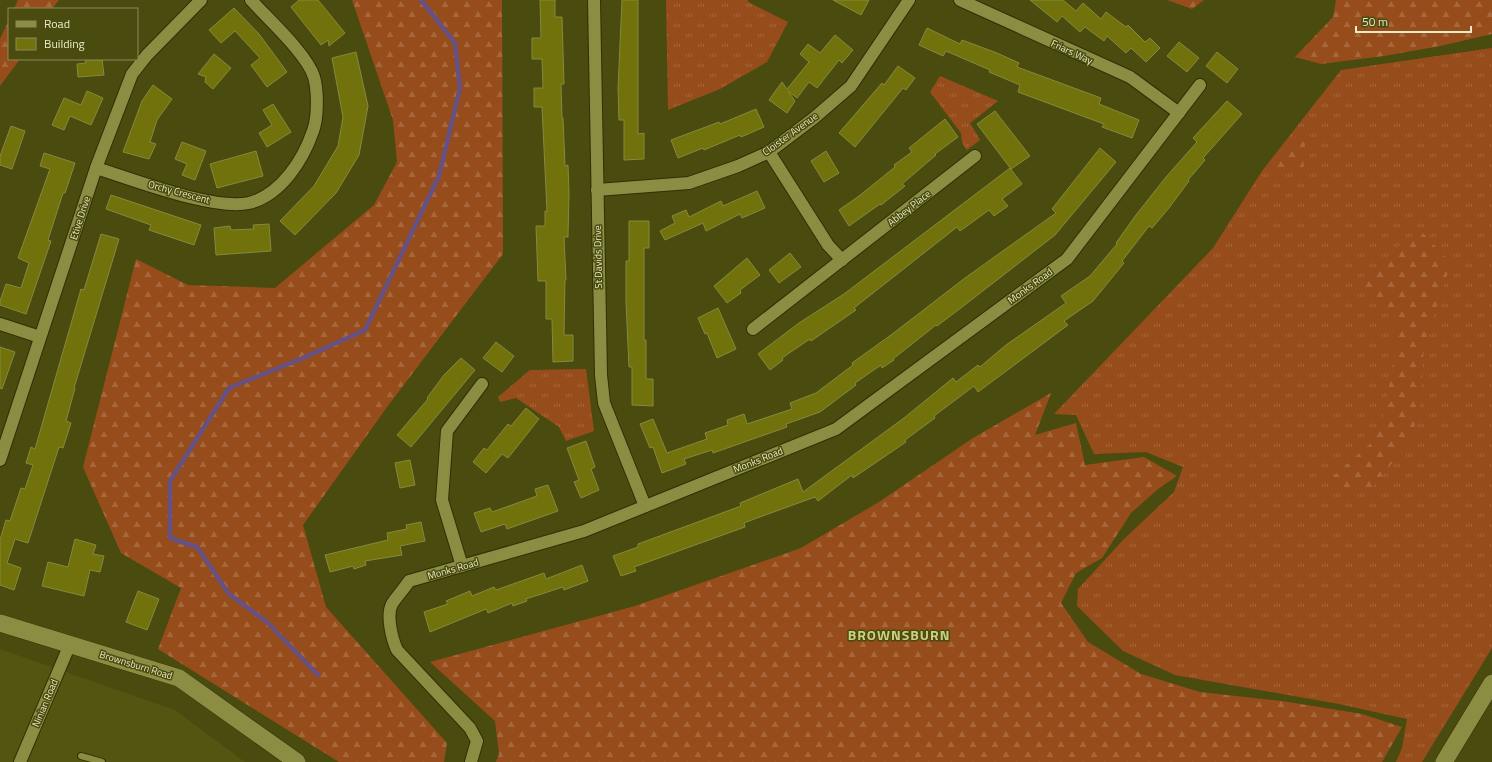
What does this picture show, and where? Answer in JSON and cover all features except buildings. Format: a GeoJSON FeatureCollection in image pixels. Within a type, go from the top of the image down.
{"type":"FeatureCollection","features":[{"type":"Feature","properties":{"kind":"main road","name":"Brownsburn Road"},"geometry":{"type":"LineString","coordinates":[[0,623],[179,678],[297,762]]}},
{"type":"Feature","properties":{"kind":"main road"},"geometry":{"type":"LineString","coordinates":[[1444,762],[1492,683]]}},
{"type":"Feature","properties":{"kind":"street","name":"Etive Drive"},"geometry":{"type":"LineString","coordinates":[[0,460],[96,168],[132,74],[147,55],[201,0]]}},
{"type":"Feature","properties":{"kind":"street","name":"Orchy Crescent"},"geometry":{"type":"LineString","coordinates":[[96,168],[202,200],[223,203],[248,203],[265,197],[292,173],[314,130],[317,113],[314,77],[304,59],[250,0]]}},
{"type":"Feature","properties":{"kind":"street","name":"St Davids Drive"},"geometry":{"type":"LineString","coordinates":[[594,0],[601,375],[604,403],[644,506]]}},
{"type":"Feature","properties":{"kind":"street","name":"Cloister Avenue"},"geometry":{"type":"LineString","coordinates":[[597,190],[689,183],[725,171],[769,152],[814,118],[851,86],[909,0]]}},
{"type":"Feature","properties":{"kind":"street","name":"Friars Way"},"geometry":{"type":"LineString","coordinates":[[960,0],[1130,77],[1178,113]]}},
{"type":"Feature","properties":{"kind":"street","name":"Monks Road"},"geometry":{"type":"LineString","coordinates":[[471,762],[477,741],[470,728],[397,650],[393,640],[390,624],[391,606],[409,581],[584,531],[836,429],[1067,259],[1200,85]]}},
{"type":"Feature","properties":{"kind":"street"},"geometry":{"type":"LineString","coordinates":[[769,152],[828,245],[842,260]]}},
{"type":"Feature","properties":{"kind":"street","name":"Abbey Place"},"geometry":{"type":"LineString","coordinates":[[753,329],[975,156]]}},
{"type":"Feature","properties":{"kind":"street"},"geometry":{"type":"LineString","coordinates":[[0,324],[40,337]]}},
{"type":"Feature","properties":{"kind":"street"},"geometry":{"type":"LineString","coordinates":[[462,566],[442,500],[447,431],[482,384]]}},
{"type":"Feature","properties":{"kind":"street","name":"Ninian Road"},"geometry":{"type":"LineString","coordinates":[[20,762],[70,644]]}},
{"type":"Feature","properties":{"kind":"lane"},"geometry":{"type":"LineString","coordinates":[[82,756],[102,762]]}},
{"type":"Feature","properties":{"kind":"shaded area"},"geometry":{"type":"Polygon","coordinates":[[[0,649],[175,710],[245,762],[0,762],[0,649]]]}},
{"type":"Feature","properties":{"kind":"green space"},"geometry":{"type":"Polygon","coordinates":[[[18,0],[59,0],[53,8],[14,8],[18,0]]]}},
{"type":"Feature","properties":{"kind":"green space"},"geometry":{"type":"Polygon","coordinates":[[[352,0],[502,0],[503,254],[387,407],[303,525],[326,607],[447,743],[444,762],[339,762],[158,649],[181,588],[121,553],[83,467],[136,259],[188,285],[275,288],[374,205],[397,162],[393,120],[352,0]]]}},
{"type":"Feature","properties":{"kind":"green space"},"geometry":{"type":"Polygon","coordinates":[[[666,0],[748,0],[748,2],[788,22],[767,62],[720,89],[668,110],[666,0]]]}},
{"type":"Feature","properties":{"kind":"green space"},"geometry":{"type":"Polygon","coordinates":[[[1167,0],[1204,0],[1192,9],[1167,0]]]}},
{"type":"Feature","properties":{"kind":"green space"},"geometry":{"type":"Polygon","coordinates":[[[1336,0],[1492,0],[1492,34],[1440,46],[1384,56],[1321,64],[1295,57],[1333,17],[1336,0]]]}},
{"type":"Feature","properties":{"kind":"green space"},"geometry":{"type":"Polygon","coordinates":[[[8,22],[8,60],[19,60],[0,86],[0,39],[8,22]]]}},
{"type":"Feature","properties":{"kind":"green space"},"geometry":{"type":"Polygon","coordinates":[[[1492,48],[1492,648],[1422,762],[1396,762],[1402,748],[1407,719],[1339,704],[1175,675],[1123,651],[1077,606],[1078,589],[1124,539],[1174,492],[1183,467],[1146,452],[1094,454],[1076,415],[1054,414],[1213,248],[1262,171],[1341,70],[1492,48]]]}},
{"type":"Feature","properties":{"kind":"green space"},"geometry":{"type":"Polygon","coordinates":[[[940,76],[998,101],[970,123],[980,140],[967,150],[962,143],[961,133],[930,92],[940,76]]]}},
{"type":"Feature","properties":{"kind":"green space"},"geometry":{"type":"Polygon","coordinates":[[[1306,127],[1303,170],[1285,174],[1270,165],[1287,143],[1306,127]]]}},
{"type":"Feature","properties":{"kind":"green space"},"geometry":{"type":"Polygon","coordinates":[[[1423,233],[1451,263],[1424,346],[1420,409],[1410,442],[1373,486],[1341,494],[1328,481],[1370,444],[1384,414],[1394,359],[1394,320],[1376,296],[1359,291],[1397,247],[1423,233]]]}},
{"type":"Feature","properties":{"kind":"green space"},"geometry":{"type":"Polygon","coordinates":[[[586,369],[594,431],[566,441],[559,427],[516,398],[500,402],[498,397],[530,370],[586,369]]]}},
{"type":"Feature","properties":{"kind":"green space"},"geometry":{"type":"Polygon","coordinates":[[[1051,393],[1035,435],[1076,423],[1085,465],[1144,457],[1177,476],[1158,489],[1131,513],[1102,558],[1076,573],[1061,603],[1088,642],[1141,674],[1200,692],[1282,701],[1362,714],[1402,727],[1382,762],[496,762],[499,754],[495,721],[430,662],[635,606],[801,548],[879,502],[973,438],[1051,393]]]}},
{"type":"Feature","properties":{"kind":"waterway"},"geometry":{"type":"LineString","coordinates":[[318,675],[267,622],[229,594],[197,547],[170,538],[170,481],[229,388],[303,358],[365,330],[439,176],[460,88],[455,43],[421,0]]}},
{"type":"Feature","properties":{"kind":"district","name":"BROWNSBURN"},"geometry":{"type":"Point","coordinates":[899,634]}}]}
